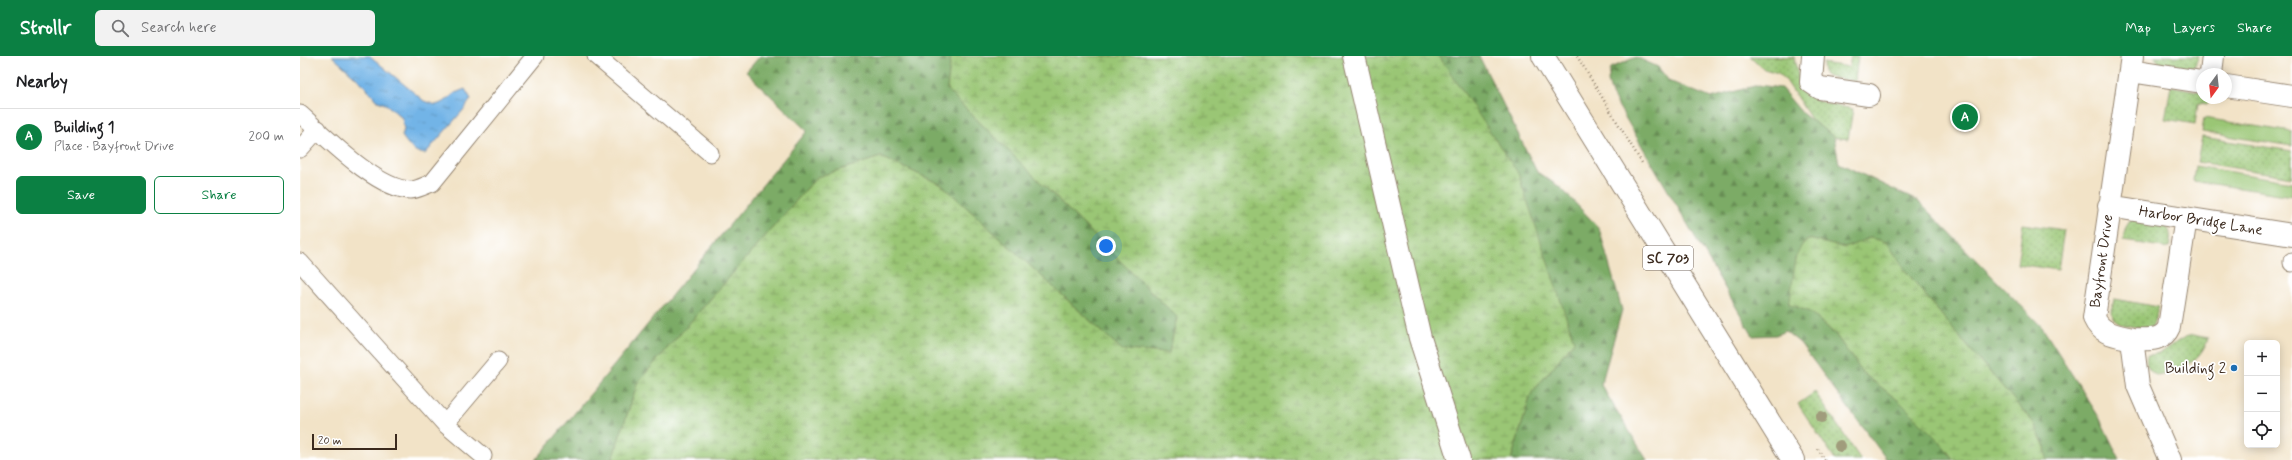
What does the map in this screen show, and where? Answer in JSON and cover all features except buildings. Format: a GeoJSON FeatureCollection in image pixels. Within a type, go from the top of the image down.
{"type":"FeatureCollection","features":[{"type":"Feature","properties":{"kind":"main road"},"geometry":{"type":"LineString","coordinates":[[1354,56],[1420,338],[1459,460]]}},
{"type":"Feature","properties":{"kind":"main road","name":"SC 703"},"geometry":{"type":"LineString","coordinates":[[1543,56],[1793,460]]}},
{"type":"Feature","properties":{"kind":"main road"},"geometry":{"type":"LineString","coordinates":[[1813,56],[1811,82],[1820,88],[1869,95]]}},
{"type":"Feature","properties":{"kind":"main road"},"geometry":{"type":"LineString","coordinates":[[2212,68],[2213,56]]}},
{"type":"Feature","properties":{"kind":"main road"},"geometry":{"type":"LineString","coordinates":[[2131,63],[2196,80]]}},
{"type":"Feature","properties":{"kind":"main road","name":"Bayfront Drive"},"geometry":{"type":"LineString","coordinates":[[2131,63],[2109,206],[2094,318],[2098,328],[2105,332],[2132,339],[2158,338],[2166,334],[2169,327],[2186,218]]}},
{"type":"Feature","properties":{"kind":"main road"},"geometry":{"type":"LineString","coordinates":[[2232,87],[2292,96]]}},
{"type":"Feature","properties":{"kind":"main road","name":"Harbor Bridge Lane"},"geometry":{"type":"LineString","coordinates":[[2109,206],[2292,235]]}},
{"type":"Feature","properties":{"kind":"main road"},"geometry":{"type":"LineString","coordinates":[[2132,339],[2138,386],[2170,460]]}},
{"type":"Feature","properties":{"kind":"lane"},"geometry":{"type":"LineString","coordinates":[[300,114],[366,172],[387,184],[412,190],[432,183],[535,56]]}},
{"type":"Feature","properties":{"kind":"lane"},"geometry":{"type":"LineString","coordinates":[[596,56],[710,153]]}},
{"type":"Feature","properties":{"kind":"lane"},"geometry":{"type":"LineString","coordinates":[[300,149],[318,129]]}},
{"type":"Feature","properties":{"kind":"lane"},"geometry":{"type":"LineString","coordinates":[[300,262],[445,424],[483,456]]}},
{"type":"Feature","properties":{"kind":"lane"},"geometry":{"type":"LineString","coordinates":[[445,424],[498,360]]}},
{"type":"Feature","properties":{"kind":"green space"},"geometry":{"type":"Polygon","coordinates":[[[760,56],[951,56],[947,90],[1177,317],[1169,353],[1122,350],[942,185],[881,157],[817,177],[638,382],[612,460],[536,460],[807,131],[746,72],[760,56]]]}},
{"type":"Feature","properties":{"kind":"green space"},"geometry":{"type":"Polygon","coordinates":[[[951,56],[1439,56],[1518,173],[1574,341],[1531,394],[1511,460],[612,460],[638,382],[817,177],[881,157],[942,185],[1122,350],[1169,353],[1177,317],[947,90],[951,56]]]}},
{"type":"Feature","properties":{"kind":"green space"},"geometry":{"type":"Polygon","coordinates":[[[1439,56],[1479,56],[1537,172],[1560,187],[1599,228],[1622,310],[1601,385],[1647,460],[1511,460],[1531,394],[1574,341],[1439,56]]]}},
{"type":"Feature","properties":{"kind":"green space"},"geometry":{"type":"Polygon","coordinates":[[[1750,56],[1794,57],[1801,83],[1811,97],[1827,104],[1853,109],[1848,139],[1834,137],[1813,122],[1785,79],[1778,73],[1764,69],[1750,56]]]}},
{"type":"Feature","properties":{"kind":"green space"},"geometry":{"type":"Polygon","coordinates":[[[1851,56],[1858,56],[1855,81],[1828,77],[1824,74],[1823,63],[1849,67],[1851,56]]]}},
{"type":"Feature","properties":{"kind":"green space"},"geometry":{"type":"Polygon","coordinates":[[[2154,56],[2199,56],[2194,67],[2187,69],[2160,64],[2154,56]]]}},
{"type":"Feature","properties":{"kind":"green space"},"geometry":{"type":"Polygon","coordinates":[[[1636,57],[1658,67],[1669,81],[1711,98],[1758,85],[1781,88],[1803,114],[1834,137],[1839,163],[1919,202],[2042,327],[2099,417],[2120,460],[2047,460],[2045,447],[2033,422],[1956,333],[1905,270],[1887,242],[1870,238],[1845,248],[1808,239],[1796,258],[1794,287],[1789,304],[1810,312],[1835,334],[1863,373],[1899,401],[1940,442],[1954,460],[1887,460],[1800,343],[1785,331],[1776,335],[1753,336],[1612,95],[1608,81],[1611,68],[1636,57]]]}},
{"type":"Feature","properties":{"kind":"green space"},"geometry":{"type":"Polygon","coordinates":[[[2171,86],[2196,91],[2196,104],[2198,104],[2195,124],[2165,119],[2171,86]]]}},
{"type":"Feature","properties":{"kind":"green space"},"geometry":{"type":"Polygon","coordinates":[[[2204,118],[2292,132],[2292,146],[2202,132],[2204,118]]]}},
{"type":"Feature","properties":{"kind":"green space"},"geometry":{"type":"Polygon","coordinates":[[[2202,137],[2292,151],[2292,177],[2197,162],[2202,137]]]}},
{"type":"Feature","properties":{"kind":"green space"},"geometry":{"type":"Polygon","coordinates":[[[2195,166],[2292,182],[2292,196],[2193,181],[2195,166]]]}},
{"type":"Feature","properties":{"kind":"green space"},"geometry":{"type":"Polygon","coordinates":[[[2137,219],[2164,224],[2170,232],[2169,248],[2123,241],[2126,227],[2130,221],[2137,219]]]}},
{"type":"Feature","properties":{"kind":"green space"},"geometry":{"type":"Polygon","coordinates":[[[2023,224],[2064,230],[2058,270],[2017,264],[2023,224]]]}},
{"type":"Feature","properties":{"kind":"green space"},"geometry":{"type":"Polygon","coordinates":[[[1870,238],[1887,242],[1905,270],[1956,333],[2033,422],[2045,447],[2047,460],[1954,460],[1940,442],[1899,401],[1863,373],[1835,334],[1810,312],[1789,304],[1796,259],[1803,244],[1808,239],[1845,248],[1870,238]]]}},
{"type":"Feature","properties":{"kind":"green space"},"geometry":{"type":"Polygon","coordinates":[[[2114,299],[2159,307],[2152,327],[2144,328],[2124,325],[2116,321],[2112,315],[2114,299]]]}},
{"type":"Feature","properties":{"kind":"green space"},"geometry":{"type":"Polygon","coordinates":[[[2193,335],[2208,338],[2205,346],[2195,360],[2181,369],[2157,376],[2149,370],[2146,362],[2147,355],[2161,352],[2181,339],[2193,335]]]}},
{"type":"Feature","properties":{"kind":"green space"},"geometry":{"type":"Polygon","coordinates":[[[1815,392],[1861,460],[1835,460],[1798,404],[1815,392]]]}},
{"type":"Feature","properties":{"kind":"water"},"geometry":{"type":"Polygon","coordinates":[[[332,56],[370,56],[424,101],[436,105],[444,102],[455,93],[465,89],[471,99],[425,154],[421,153],[412,148],[402,136],[404,129],[402,118],[387,105],[376,100],[363,84],[332,56]]]}},
{"type":"Feature","properties":{"kind":"place","name":"Building 1"},"geometry":{"type":"Point","coordinates":[1965,117]}},
{"type":"Feature","properties":{"kind":"place","name":"Building 2"},"geometry":{"type":"Point","coordinates":[2234,368]}}]}
